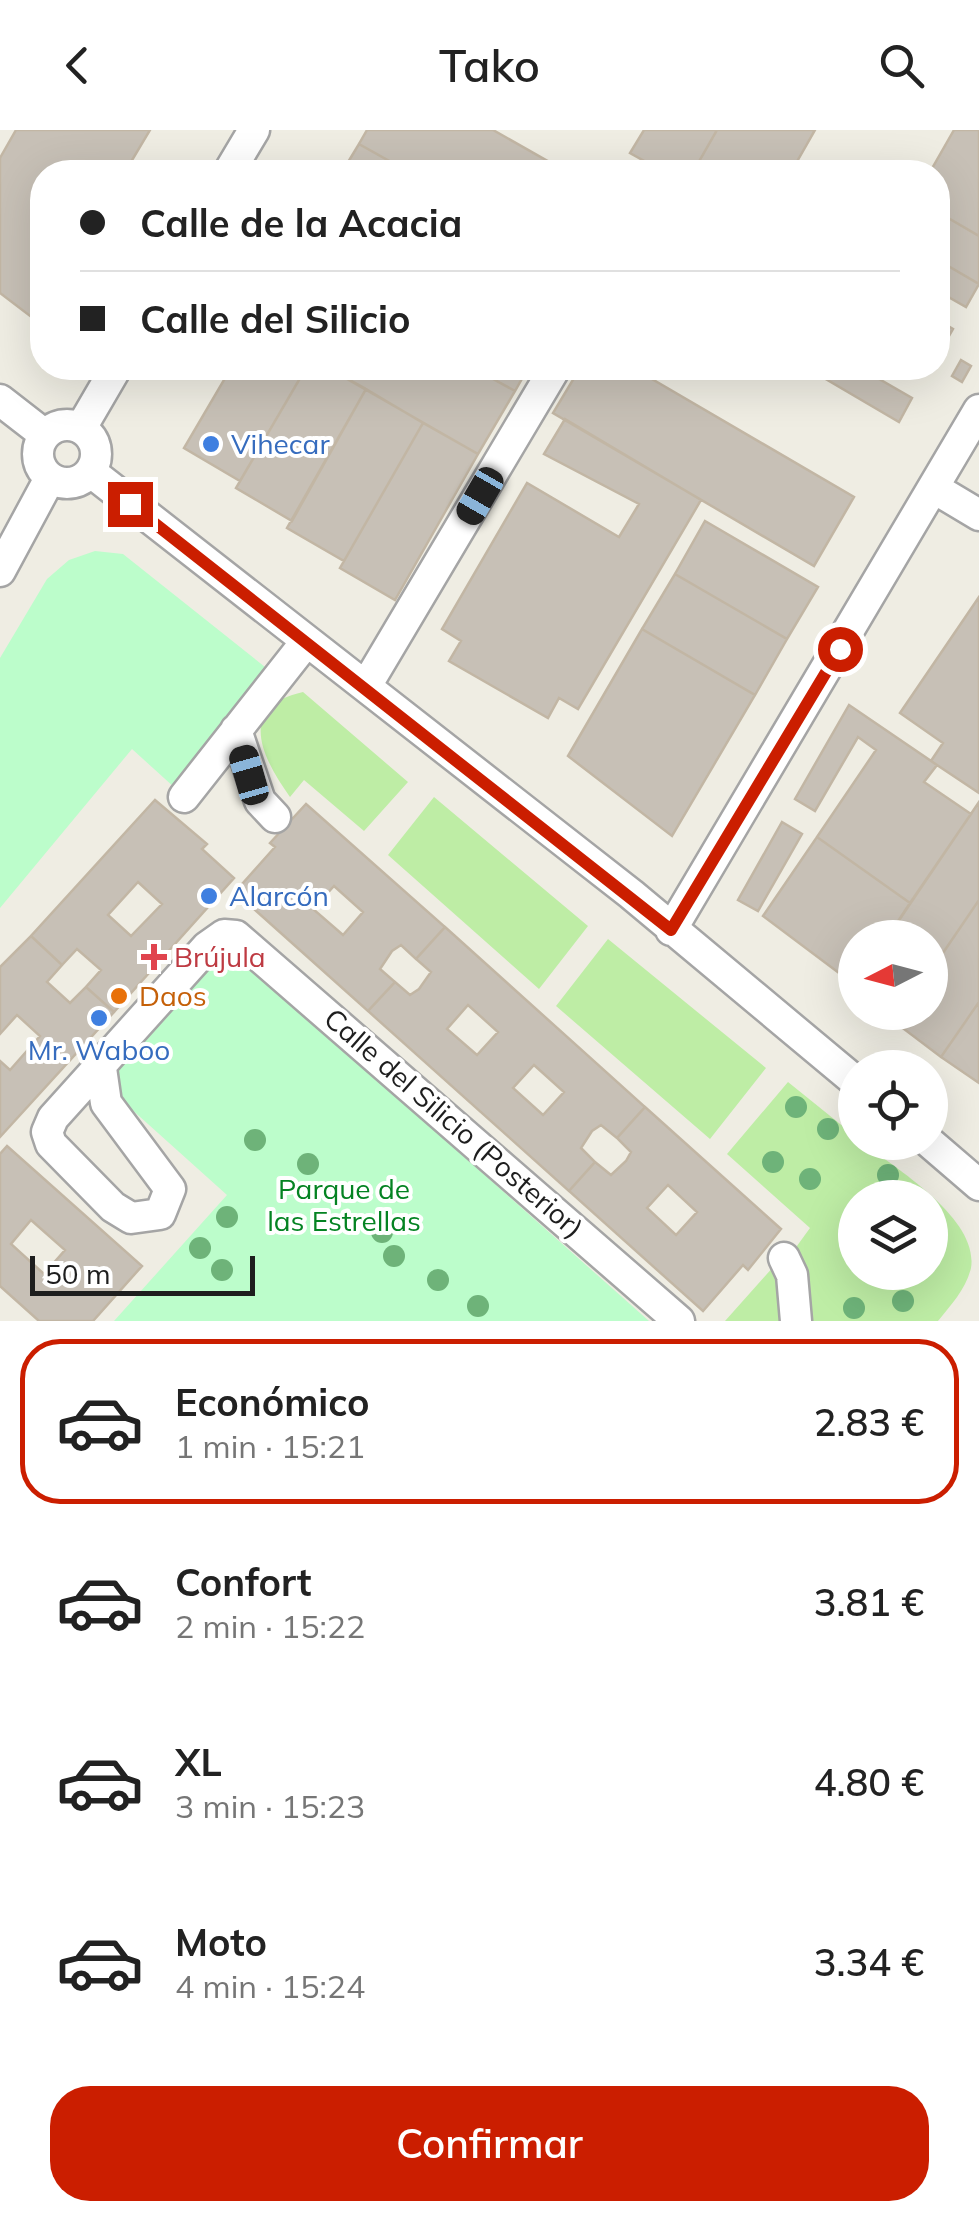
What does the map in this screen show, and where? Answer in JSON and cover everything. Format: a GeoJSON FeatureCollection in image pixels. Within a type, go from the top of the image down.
{"type":"FeatureCollection","features":[{"type":"Feature","properties":{"kind":"street"},"geometry":{"type":"LineString","coordinates":[[236,160],[254,130]]}},
{"type":"Feature","properties":{"kind":"street"},"geometry":{"type":"LineString","coordinates":[[82,428],[109,380]]}},
{"type":"Feature","properties":{"kind":"street"},"geometry":{"type":"LineString","coordinates":[[366,686],[548,380]]}},
{"type":"Feature","properties":{"kind":"street"},"geometry":{"type":"LineString","coordinates":[[0,400],[45,435]]}},
{"type":"Feature","properties":{"kind":"street"},"geometry":{"type":"LineString","coordinates":[[671,930],[979,410]]}},
{"type":"Feature","properties":{"kind":"street"},"geometry":{"type":"LineString","coordinates":[[55,427],[82,428],[92,437],[97,457],[91,472],[79,482],[64,484],[50,478],[40,466],[38,450],[45,435],[55,427]]}},
{"type":"Feature","properties":{"kind":"street"},"geometry":{"type":"LineString","coordinates":[[91,472],[366,686],[838,1067]]}},
{"type":"Feature","properties":{"kind":"street"},"geometry":{"type":"LineString","coordinates":[[0,571],[50,478]]}},
{"type":"Feature","properties":{"kind":"street"},"geometry":{"type":"LineString","coordinates":[[934,488],[979,515]]}},
{"type":"Feature","properties":{"kind":"street"},"geometry":{"type":"LineString","coordinates":[[184,797],[306,642]]}},
{"type":"Feature","properties":{"kind":"street"},"geometry":{"type":"LineString","coordinates":[[236,730],[260,801],[275,816]]}},
{"type":"Feature","properties":{"kind":"street","name":"Calle del Silicio (Posterior)"},"geometry":{"type":"LineString","coordinates":[[101,1068],[206,947],[224,934],[246,940],[678,1321]]}},
{"type":"Feature","properties":{"kind":"street"},"geometry":{"type":"LineString","coordinates":[[101,1068],[106,1103],[170,1189],[160,1214],[131,1218],[113,1207],[51,1144],[47,1132],[53,1118],[101,1068]]}},
{"type":"Feature","properties":{"kind":"street"},"geometry":{"type":"LineString","coordinates":[[948,1158],[979,1185]]}},
{"type":"Feature","properties":{"kind":"street"},"geometry":{"type":"LineString","coordinates":[[784,1258],[792,1275],[796,1321]]}},
{"type":"Feature","properties":{"kind":"green space"},"geometry":{"type":"Polygon","coordinates":[[[95,551],[123,554],[265,667],[175,788],[132,749],[0,908],[0,658],[47,579],[69,560],[95,551]]]}},
{"type":"Feature","properties":{"kind":"green space"},"geometry":{"type":"Polygon","coordinates":[[[303,692],[408,782],[364,831],[304,780],[290,797],[271,767],[261,736],[262,722],[268,709],[303,692]]]}},
{"type":"Feature","properties":{"kind":"green space"},"geometry":{"type":"Polygon","coordinates":[[[434,797],[588,926],[539,989],[388,855],[434,797]]]}},
{"type":"Feature","properties":{"kind":"green space"},"geometry":{"type":"Polygon","coordinates":[[[608,939],[766,1068],[710,1139],[556,1006],[608,939]]]}},
{"type":"Feature","properties":{"kind":"green space","name":"Parque de las Estrellas"},"geometry":{"type":"Polygon","coordinates":[[[226,950],[236,954],[649,1321],[114,1321],[227,1195],[119,1098],[110,1076],[212,954],[226,950]]]}},
{"type":"Feature","properties":{"kind":"green space"},"geometry":{"type":"Polygon","coordinates":[[[788,1082],[838,1122],[838,1160],[886,1160],[912,1180],[838,1180],[838,1290],[948,1290],[948,1212],[970,1250],[969,1276],[938,1321],[811,1321],[807,1274],[794,1250],[810,1228],[727,1154],[788,1082]]]}},
{"type":"Feature","properties":{"kind":"green space"},"geometry":{"type":"Polygon","coordinates":[[[775,1265],[781,1270],[785,1321],[725,1321],[775,1265]]]}},
{"type":"Feature","properties":{"kind":"building"},"geometry":{"type":"Polygon","coordinates":[[[16,130],[150,130],[132,160],[30,160],[30,316],[0,293],[0,158],[16,130]]]}},
{"type":"Feature","properties":{"kind":"building"},"geometry":{"type":"Polygon","coordinates":[[[367,130],[493,130],[546,160],[388,160],[359,144],[367,130]]]}},
{"type":"Feature","properties":{"kind":"building"},"geometry":{"type":"Polygon","coordinates":[[[644,130],[717,130],[700,160],[643,160],[630,153],[644,130]]]}},
{"type":"Feature","properties":{"kind":"building"},"geometry":{"type":"Polygon","coordinates":[[[717,130],[815,130],[798,160],[700,160],[717,130]]]}},
{"type":"Feature","properties":{"kind":"building"},"geometry":{"type":"Polygon","coordinates":[[[954,130],[979,130],[979,236],[950,219],[950,160],[937,160],[954,130]]]}},
{"type":"Feature","properties":{"kind":"building"},"geometry":{"type":"Polygon","coordinates":[[[359,144],[388,160],[349,160],[359,144]]]}},
{"type":"Feature","properties":{"kind":"building"},"geometry":{"type":"Polygon","coordinates":[[[950,219],[979,236],[979,284],[950,267],[950,219]]]}},
{"type":"Feature","properties":{"kind":"building"},"geometry":{"type":"Polygon","coordinates":[[[950,267],[979,284],[966,307],[950,298],[950,267]]]}},
{"type":"Feature","properties":{"kind":"building"},"geometry":{"type":"Polygon","coordinates":[[[961,360],[971,366],[962,382],[952,376],[961,360]]]}},
{"type":"Feature","properties":{"kind":"building"},"geometry":{"type":"Polygon","coordinates":[[[224,380],[299,380],[240,481],[184,448],[224,380]]]}},
{"type":"Feature","properties":{"kind":"building"},"geometry":{"type":"Polygon","coordinates":[[[299,380],[350,380],[366,389],[292,521],[236,488],[299,380]]]}},
{"type":"Feature","properties":{"kind":"building"},"geometry":{"type":"Polygon","coordinates":[[[349,380],[495,380],[515,391],[478,454],[349,380]]]}},
{"type":"Feature","properties":{"kind":"building"},"geometry":{"type":"Polygon","coordinates":[[[495,380],[521,380],[515,391],[495,380]]]}},
{"type":"Feature","properties":{"kind":"building"},"geometry":{"type":"Polygon","coordinates":[[[573,380],[654,380],[854,497],[814,566],[553,413],[573,380]]]}},
{"type":"Feature","properties":{"kind":"building"},"geometry":{"type":"Polygon","coordinates":[[[827,380],[881,380],[912,398],[899,422],[827,380]]]}},
{"type":"Feature","properties":{"kind":"building"},"geometry":{"type":"Polygon","coordinates":[[[366,389],[423,423],[344,561],[287,528],[366,389]]]}},
{"type":"Feature","properties":{"kind":"building"},"geometry":{"type":"Polygon","coordinates":[[[565,419],[701,500],[578,709],[559,698],[548,718],[449,661],[461,641],[442,629],[527,483],[619,537],[639,504],[544,454],[565,419]]]}},
{"type":"Feature","properties":{"kind":"building"},"geometry":{"type":"Polygon","coordinates":[[[423,423],[478,454],[395,600],[340,568],[423,423]]]}},
{"type":"Feature","properties":{"kind":"building"},"geometry":{"type":"Polygon","coordinates":[[[705,521],[818,587],[787,639],[675,574],[705,521]]]}},
{"type":"Feature","properties":{"kind":"building"},"geometry":{"type":"Polygon","coordinates":[[[675,574],[787,639],[755,695],[642,629],[675,574]]]}},
{"type":"Feature","properties":{"kind":"building"},"geometry":{"type":"Polygon","coordinates":[[[979,597],[979,793],[931,761],[943,743],[900,713],[979,597]]]}},
{"type":"Feature","properties":{"kind":"building"},"geometry":{"type":"Polygon","coordinates":[[[642,629],[755,695],[672,836],[568,756],[642,629]]]}},
{"type":"Feature","properties":{"kind":"building"},"geometry":{"type":"Polygon","coordinates":[[[849,705],[937,765],[924,782],[971,814],[910,903],[817,837],[876,750],[858,737],[815,811],[795,799],[849,705]]]}},
{"type":"Feature","properties":{"kind":"building"},"geometry":{"type":"Polygon","coordinates":[[[155,800],[207,844],[202,849],[234,878],[114,1012],[86,987],[101,970],[77,949],[62,965],[31,936],[155,800]],[[138,882],[108,915],[131,936],[162,904],[138,882]]]}},
{"type":"Feature","properties":{"kind":"building"},"geometry":{"type":"Polygon","coordinates":[[[979,802],[979,900],[948,946],[948,920],[899,920],[979,802]]]}},
{"type":"Feature","properties":{"kind":"building"},"geometry":{"type":"Polygon","coordinates":[[[306,804],[445,927],[416,959],[401,945],[392,951],[380,969],[395,982],[368,1011],[235,892],[275,847],[270,843],[306,804]],[[334,886],[313,909],[343,935],[363,912],[334,886]]]}},
{"type":"Feature","properties":{"kind":"building"},"geometry":{"type":"Polygon","coordinates":[[[782,822],[802,834],[758,911],[738,900],[782,822]]]}},
{"type":"Feature","properties":{"kind":"building"},"geometry":{"type":"Polygon","coordinates":[[[817,837],[910,903],[899,920],[838,920],[838,972],[763,916],[817,837]]]}},
{"type":"Feature","properties":{"kind":"building"},"geometry":{"type":"Polygon","coordinates":[[[979,900],[979,1002],[946,1050],[932,1050],[905,1030],[948,1030],[948,946],[979,900]]]}},
{"type":"Feature","properties":{"kind":"building"},"geometry":{"type":"Polygon","coordinates":[[[445,927],[645,1107],[617,1138],[601,1125],[592,1131],[581,1148],[595,1162],[569,1191],[368,1011],[395,982],[410,995],[419,989],[431,972],[416,959],[445,927]],[[468,1005],[447,1029],[477,1055],[498,1032],[468,1005]],[[534,1065],[513,1088],[543,1115],[564,1092],[534,1065]]]}},
{"type":"Feature","properties":{"kind":"building"},"geometry":{"type":"Polygon","coordinates":[[[31,936],[62,965],[47,982],[70,1003],[86,987],[114,1012],[0,1137],[0,1061],[10,1070],[40,1036],[17,1015],[0,1034],[0,967],[31,936]]]}},
{"type":"Feature","properties":{"kind":"building"},"geometry":{"type":"Polygon","coordinates":[[[979,1002],[979,1083],[948,1062],[946,1050],[979,1002]]]}},
{"type":"Feature","properties":{"kind":"building"},"geometry":{"type":"Polygon","coordinates":[[[645,1107],[781,1229],[748,1270],[743,1265],[703,1311],[569,1191],[595,1162],[611,1175],[626,1161],[631,1152],[617,1138],[645,1107]],[[668,1185],[647,1208],[676,1235],[697,1212],[668,1185]]]}},
{"type":"Feature","properties":{"kind":"building"},"geometry":{"type":"Polygon","coordinates":[[[7,1146],[142,1266],[93,1321],[39,1321],[0,1286],[0,1154],[7,1146]],[[31,1220],[11,1244],[44,1274],[65,1250],[31,1220]]]}},
{"type":"Feature","properties":{"kind":"place","name":"Vihecar"},"geometry":{"type":"Point","coordinates":[211,444]}},
{"type":"Feature","properties":{"kind":"place","name":"Alarcón"},"geometry":{"type":"Point","coordinates":[209,896]}},
{"type":"Feature","properties":{"kind":"place","name":"Brújula"},"geometry":{"type":"Point","coordinates":[154,957]}},
{"type":"Feature","properties":{"kind":"place","name":"Daos"},"geometry":{"type":"Point","coordinates":[119,996]}},
{"type":"Feature","properties":{"kind":"place","name":"Mr. Waboo"},"geometry":{"type":"Point","coordinates":[99,1018]}},
{"type":"Feature","properties":{"kind":"route"},"geometry":{"type":"LineString","coordinates":[[130,504],[631,894],[671,930],[840,649]]}}]}
